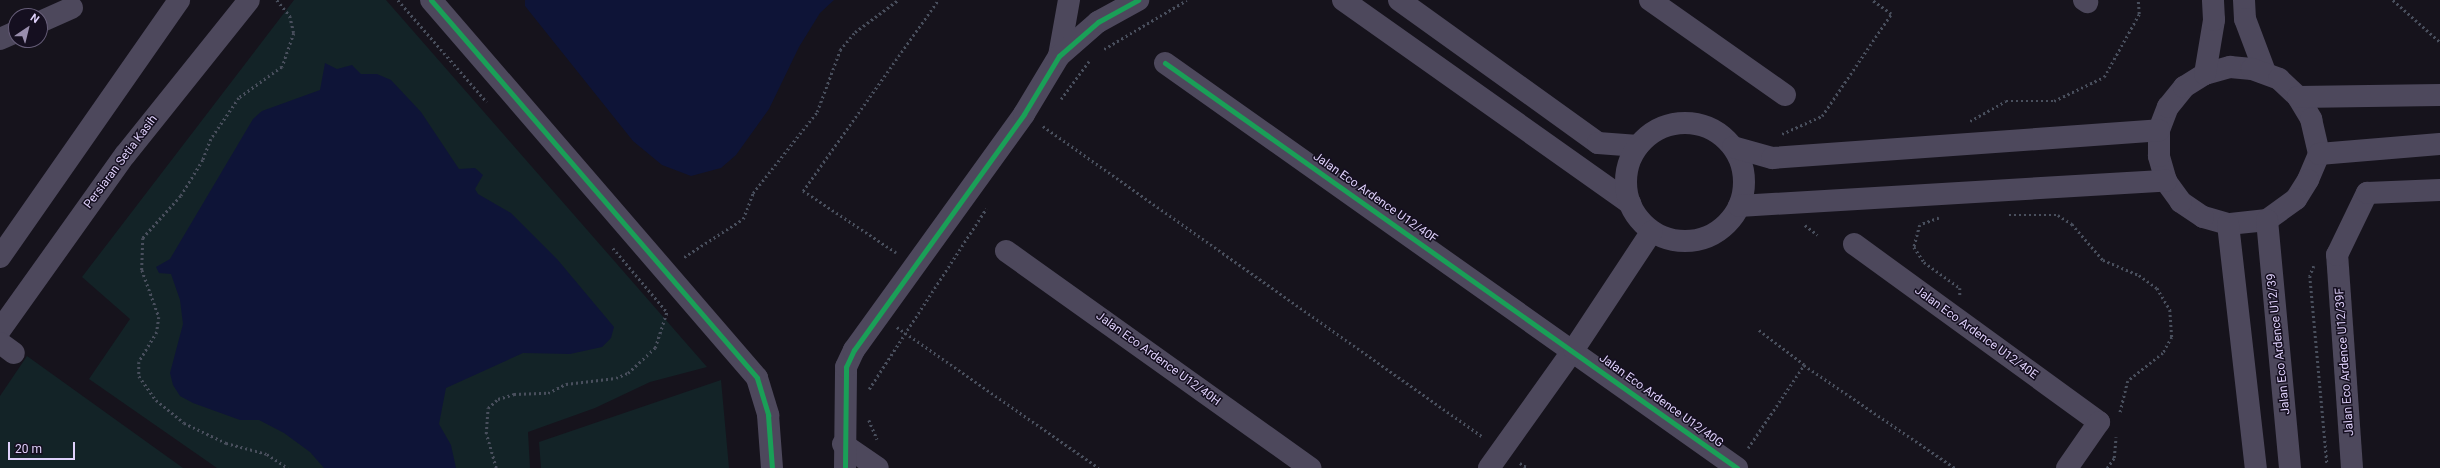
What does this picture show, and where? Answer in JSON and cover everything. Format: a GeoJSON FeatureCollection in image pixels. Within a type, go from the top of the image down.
{"type":"FeatureCollection","features":[{"type":"Feature","properties":{"kind":"street"},"geometry":{"type":"LineString","coordinates":[[0,257],[179,0]]}},
{"type":"Feature","properties":{"kind":"street","name":"Persiaran Setia Kasih"},"geometry":{"type":"LineString","coordinates":[[0,330],[126,154],[249,0]]}},
{"type":"Feature","properties":{"kind":"street"},"geometry":{"type":"LineString","coordinates":[[431,0],[679,284],[756,378],[768,415],[772,468]]}},
{"type":"Feature","properties":{"kind":"street"},"geometry":{"type":"LineString","coordinates":[[1059,56],[1069,0]]}},
{"type":"Feature","properties":{"kind":"street"},"geometry":{"type":"LineString","coordinates":[[845,468],[843,444],[846,367],[854,350],[1024,114],[1059,56],[1098,22],[1138,0]]}},
{"type":"Feature","properties":{"kind":"street"},"geometry":{"type":"LineString","coordinates":[[1343,0],[1630,203],[1652,230],[1676,240],[1707,237],[1731,219],[1739,206],[1744,176],[1733,147]]}},
{"type":"Feature","properties":{"kind":"street"},"geometry":{"type":"LineString","coordinates":[[1399,0],[1598,143],[1638,146]]}},
{"type":"Feature","properties":{"kind":"street"},"geometry":{"type":"LineString","coordinates":[[1650,0],[1785,95]]}},
{"type":"Feature","properties":{"kind":"street"},"geometry":{"type":"LineString","coordinates":[[2205,74],[2214,20],[2212,0]]}},
{"type":"Feature","properties":{"kind":"street"},"geometry":{"type":"LineString","coordinates":[[2244,0],[2245,19],[2265,72]]}},
{"type":"Feature","properties":{"kind":"street"},"geometry":{"type":"LineString","coordinates":[[48,18],[72,8]]}},
{"type":"Feature","properties":{"kind":"street","name":"Jalan Eco Ardence U12/40F"},"geometry":{"type":"LineString","coordinates":[[1164,63],[1574,349]]}},
{"type":"Feature","properties":{"kind":"street"},"geometry":{"type":"LineString","coordinates":[[2230,68],[2265,72],[2298,96],[2311,119],[2319,154],[2296,199],[2266,220],[2228,224],[2203,217],[2181,202],[2166,181],[2159,156],[2160,130],[2168,107],[2184,87],[2205,74],[2230,68]]}},
{"type":"Feature","properties":{"kind":"street"},"geometry":{"type":"LineString","coordinates":[[2298,96],[2440,95]]}},
{"type":"Feature","properties":{"kind":"street"},"geometry":{"type":"LineString","coordinates":[[1630,203],[1627,173],[1638,146],[1657,131],[1679,123],[1709,128],[1733,147],[1772,158],[2160,130]]}},
{"type":"Feature","properties":{"kind":"street"},"geometry":{"type":"LineString","coordinates":[[2319,154],[2440,144]]}},
{"type":"Feature","properties":{"kind":"street"},"geometry":{"type":"LineString","coordinates":[[1739,206],[1774,201],[2166,181]]}},
{"type":"Feature","properties":{"kind":"street","name":"Jalan Eco Ardence U12/39F"},"geometry":{"type":"LineString","coordinates":[[2352,468],[2337,255],[2367,193],[2440,190]]}},
{"type":"Feature","properties":{"kind":"street","name":"Jalan Eco Ardence U12/39"},"geometry":{"type":"LineString","coordinates":[[2266,220],[2290,468]]}},
{"type":"Feature","properties":{"kind":"street"},"geometry":{"type":"LineString","coordinates":[[2228,224],[2256,468]]}},
{"type":"Feature","properties":{"kind":"street"},"geometry":{"type":"LineString","coordinates":[[1489,468],[1574,349],[1652,230]]}},
{"type":"Feature","properties":{"kind":"street","name":"Jalan Eco Ardence U12/40E"},"geometry":{"type":"LineString","coordinates":[[1854,244],[1949,313],[2109,420]]}},
{"type":"Feature","properties":{"kind":"street","name":"Jalan Eco Ardence U12/40H"},"geometry":{"type":"LineString","coordinates":[[1006,250],[1310,468]]}},
{"type":"Feature","properties":{"kind":"street","name":"Jalan Eco Ardence U12/40G"},"geometry":{"type":"LineString","coordinates":[[1574,349],[1736,468]]}},
{"type":"Feature","properties":{"kind":"street"},"geometry":{"type":"LineString","coordinates":[[2067,468],[2109,420]]}},
{"type":"Feature","properties":{"kind":"street"},"geometry":{"type":"LineString","coordinates":[[843,444],[873,464]]}},
{"type":"Feature","properties":{"kind":"path"},"geometry":{"type":"LineString","coordinates":[[277,0],[290,16],[294,33],[282,67],[239,98],[211,139],[204,160],[181,196],[143,238],[142,270],[159,317],[157,332],[139,362],[139,376],[156,400],[184,423],[226,443],[267,454],[288,468]]}},
{"type":"Feature","properties":{"kind":"path"},"geometry":{"type":"LineString","coordinates":[[280,4],[284,0]]}},
{"type":"Feature","properties":{"kind":"path"},"geometry":{"type":"LineString","coordinates":[[398,0],[491,107]]}},
{"type":"Feature","properties":{"kind":"path"},"geometry":{"type":"LineString","coordinates":[[496,468],[486,434],[488,408],[498,399],[514,394],[548,393],[566,384],[616,378],[628,373],[655,348],[667,312],[679,284],[685,258],[743,219],[753,193],[817,112],[840,50],[855,32],[898,0]]}},
{"type":"Feature","properties":{"kind":"path"},"geometry":{"type":"LineString","coordinates":[[914,265],[803,191],[938,0]]}},
{"type":"Feature","properties":{"kind":"path"},"geometry":{"type":"LineString","coordinates":[[1099,52],[1187,0]]}},
{"type":"Feature","properties":{"kind":"path"},"geometry":{"type":"LineString","coordinates":[[1772,158],[1776,136],[1822,116],[1891,14],[1872,0]]}},
{"type":"Feature","properties":{"kind":"path"},"geometry":{"type":"LineString","coordinates":[[1966,144],[1970,121],[1985,110],[2006,101],[2054,101],[2104,77],[2139,14],[2138,0]]}},
{"type":"Feature","properties":{"kind":"path"},"geometry":{"type":"LineString","coordinates":[[2393,0],[2440,42]]}},
{"type":"Feature","properties":{"kind":"path"},"geometry":{"type":"LineString","coordinates":[[1056,107],[1093,56]]}},
{"type":"Feature","properties":{"kind":"path"},"geometry":{"type":"LineString","coordinates":[[1024,114],[1502,450]]}},
{"type":"Feature","properties":{"kind":"path"},"geometry":{"type":"LineString","coordinates":[[1037,132],[1046,119]]}},
{"type":"Feature","properties":{"kind":"path"},"geometry":{"type":"LineString","coordinates":[[1774,201],[1818,235]]}},
{"type":"Feature","properties":{"kind":"path"},"geometry":{"type":"LineString","coordinates":[[866,393],[903,331],[988,205]]}},
{"type":"Feature","properties":{"kind":"path"},"geometry":{"type":"LineString","coordinates":[[2003,214],[2058,215],[2072,224],[2103,260],[2139,275],[2157,288],[2170,310],[2172,338],[2163,353],[2128,381],[2109,420]]}},
{"type":"Feature","properties":{"kind":"path"},"geometry":{"type":"LineString","coordinates":[[1944,216],[1920,225],[1914,247],[1924,262],[1963,290],[1949,313]]}},
{"type":"Feature","properties":{"kind":"path"},"geometry":{"type":"LineString","coordinates":[[610,245],[667,312]]}},
{"type":"Feature","properties":{"kind":"path"},"geometry":{"type":"LineString","coordinates":[[680,252],[685,258]]}},
{"type":"Feature","properties":{"kind":"path"},"geometry":{"type":"LineString","coordinates":[[880,315],[1099,468]]}},
{"type":"Feature","properties":{"kind":"path"},"geometry":{"type":"LineString","coordinates":[[1757,329],[1804,365],[1955,468]]}},
{"type":"Feature","properties":{"kind":"path"},"geometry":{"type":"LineString","coordinates":[[1736,468],[1804,365]]}},
{"type":"Feature","properties":{"kind":"path"},"geometry":{"type":"LineString","coordinates":[[867,417],[878,442],[873,464]]}},
{"type":"Feature","properties":{"kind":"path"},"geometry":{"type":"LineString","coordinates":[[2107,468],[2114,458],[2116,434]]}},
{"type":"Feature","properties":{"kind":"shaded area"},"geometry":{"type":"Polygon","coordinates":[[[294,0],[386,0],[707,367],[650,382],[595,408],[528,432],[530,468],[217,468],[89,379],[130,319],[82,277],[294,0]]]}},
{"type":"Feature","properties":{"kind":"shaded area"},"geometry":{"type":"Polygon","coordinates":[[[27,356],[183,468],[0,468],[0,396],[27,356]]]}},
{"type":"Feature","properties":{"kind":"shaded area"},"geometry":{"type":"Polygon","coordinates":[[[721,380],[729,468],[541,468],[539,442],[721,380]]]}},
{"type":"Feature","properties":{"kind":"water"},"geometry":{"type":"Polygon","coordinates":[[[525,0],[834,0],[820,13],[799,47],[769,109],[736,155],[721,168],[691,176],[662,165],[633,141],[525,6],[525,0]]]}},
{"type":"Feature","properties":{"kind":"water"},"geometry":{"type":"Polygon","coordinates":[[[325,63],[337,69],[352,65],[361,74],[377,74],[391,80],[421,112],[459,169],[475,168],[483,175],[475,189],[478,194],[511,213],[557,259],[614,327],[611,338],[602,347],[570,354],[523,353],[446,388],[439,424],[451,445],[456,468],[324,468],[310,452],[284,433],[259,420],[240,420],[193,403],[180,396],[173,385],[170,373],[183,324],[180,300],[171,274],[159,273],[156,267],[170,259],[253,119],[262,111],[320,90],[325,63]]]}},
{"type":"Feature","properties":{"kind":"cycle path"},"geometry":{"type":"LineString","coordinates":[[431,0],[757,378],[768,415],[772,468]]}},
{"type":"Feature","properties":{"kind":"cycle path"},"geometry":{"type":"LineString","coordinates":[[845,468],[846,367],[854,350],[1024,114],[1059,56],[1098,22],[1138,0]]}},
{"type":"Feature","properties":{"kind":"cycle path"},"geometry":{"type":"LineString","coordinates":[[1165,63],[1737,468]]}}]}
